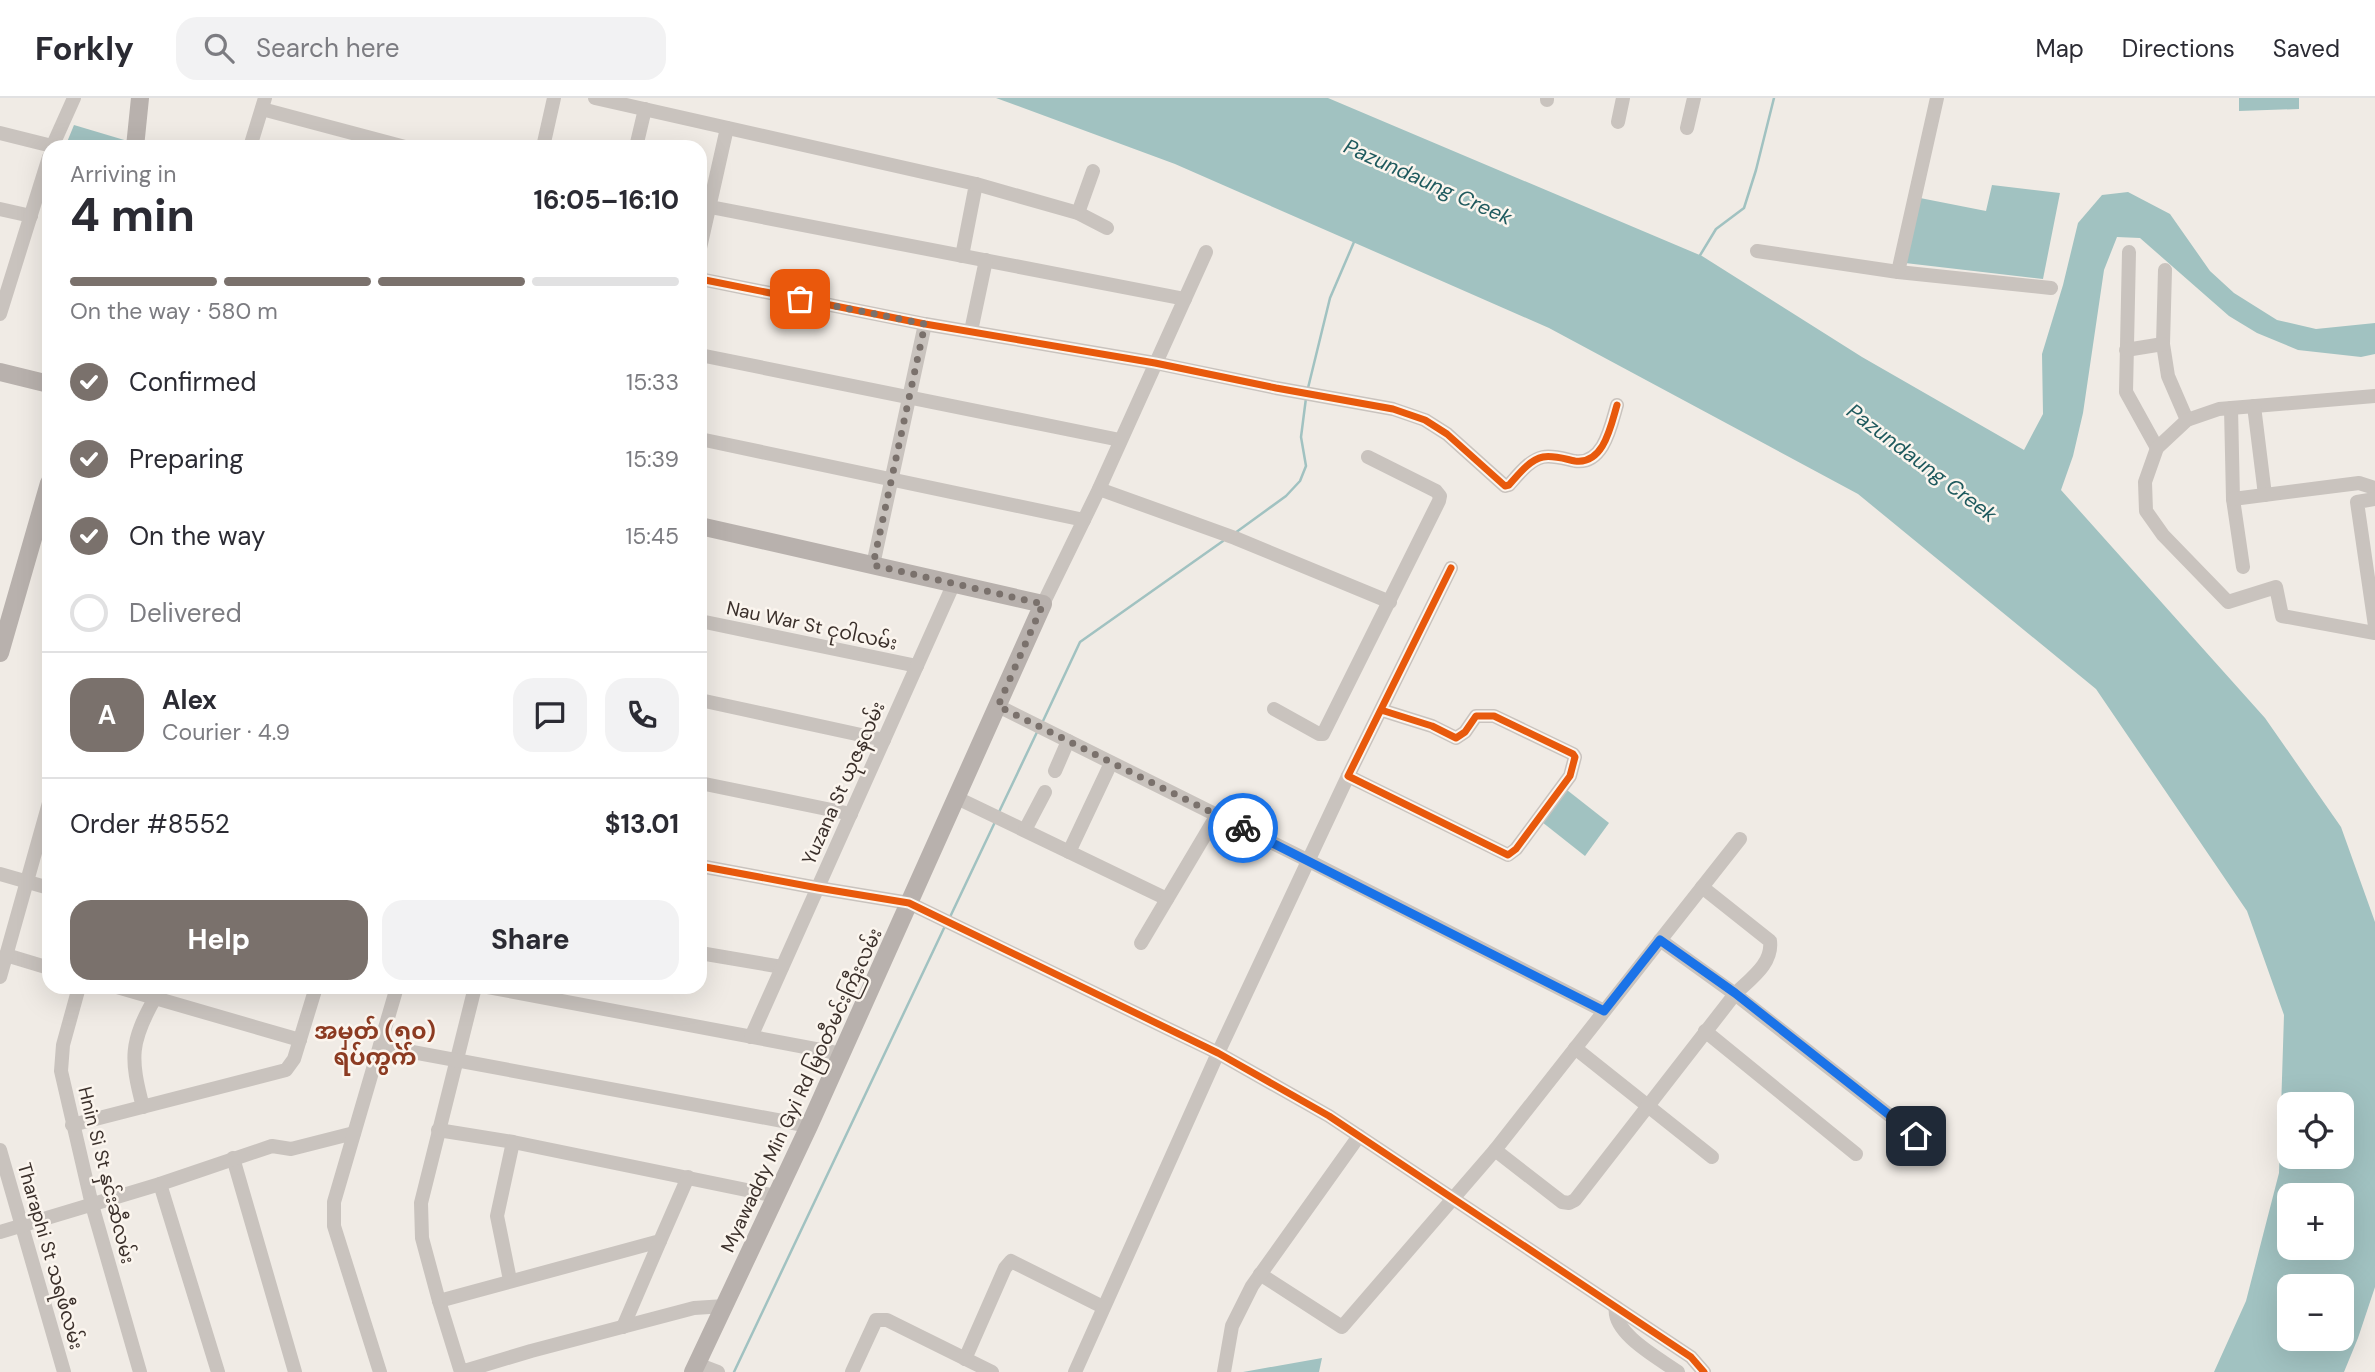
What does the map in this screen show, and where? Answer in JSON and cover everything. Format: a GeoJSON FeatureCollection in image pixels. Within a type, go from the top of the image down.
{"type":"FeatureCollection","features":[{"type":"Feature","properties":{"kind":"main road"},"geometry":{"type":"LineString","coordinates":[[136,140],[140,98]]}},
{"type":"Feature","properties":{"kind":"main road"},"geometry":{"type":"LineString","coordinates":[[0,372],[42,382]]}},
{"type":"Feature","properties":{"kind":"main road"},"geometry":{"type":"LineString","coordinates":[[0,653],[6,609],[42,504]]}},
{"type":"Feature","properties":{"kind":"main road"},"geometry":{"type":"LineString","coordinates":[[707,528],[1043,604]]}},
{"type":"Feature","properties":{"kind":"main road","name":"Myawaddy Min Gyi Rd မြဝတီမင်းကြီးလမ်း"},"geometry":{"type":"LineString","coordinates":[[695,1368],[842,1054],[1043,604]]}},
{"type":"Feature","properties":{"kind":"street"},"geometry":{"type":"LineString","coordinates":[[55,140],[74,98]]}},
{"type":"Feature","properties":{"kind":"street"},"geometry":{"type":"LineString","coordinates":[[595,98],[976,184],[1079,213],[1107,228]]}},
{"type":"Feature","properties":{"kind":"street"},"geometry":{"type":"LineString","coordinates":[[1618,122],[1623,98]]}},
{"type":"Feature","properties":{"kind":"street"},"geometry":{"type":"LineString","coordinates":[[1687,128],[1694,98]]}},
{"type":"Feature","properties":{"kind":"street"},"geometry":{"type":"LineString","coordinates":[[1898,272],[1937,98]]}},
{"type":"Feature","properties":{"kind":"street"},"geometry":{"type":"LineString","coordinates":[[543,140],[550,99]]}},
{"type":"Feature","properties":{"kind":"street"},"geometry":{"type":"LineString","coordinates":[[252,140],[263,103],[374,140]]}},
{"type":"Feature","properties":{"kind":"street"},"geometry":{"type":"LineString","coordinates":[[638,140],[645,109]]}},
{"type":"Feature","properties":{"kind":"street"},"geometry":{"type":"LineString","coordinates":[[707,199],[727,128]]}},
{"type":"Feature","properties":{"kind":"street"},"geometry":{"type":"LineString","coordinates":[[0,133],[42,144]]}},
{"type":"Feature","properties":{"kind":"street"},"geometry":{"type":"LineString","coordinates":[[1079,213],[1093,172]]}},
{"type":"Feature","properties":{"kind":"street"},"geometry":{"type":"LineString","coordinates":[[0,314],[4,285],[42,180]]}},
{"type":"Feature","properties":{"kind":"street"},"geometry":{"type":"LineString","coordinates":[[962,256],[976,184]]}},
{"type":"Feature","properties":{"kind":"street"},"geometry":{"type":"LineString","coordinates":[[707,206],[1185,299]]}},
{"type":"Feature","properties":{"kind":"street"},"geometry":{"type":"LineString","coordinates":[[0,209],[31,216]]}},
{"type":"Feature","properties":{"kind":"street"},"geometry":{"type":"LineString","coordinates":[[1757,251],[1898,272],[2051,288]]}},
{"type":"Feature","properties":{"kind":"street","name":"Myawaddy Min Gyi Rd မြဝတီမင်းကြီးလမ်း"},"geometry":{"type":"LineString","coordinates":[[1043,604],[1099,489],[1206,252]]}},
{"type":"Feature","properties":{"kind":"street"},"geometry":{"type":"LineString","coordinates":[[2129,252],[2126,391],[2157,448]]}},
{"type":"Feature","properties":{"kind":"street"},"geometry":{"type":"LineString","coordinates":[[971,331],[986,260]]}},
{"type":"Feature","properties":{"kind":"street"},"geometry":{"type":"LineString","coordinates":[[2165,270],[2163,344],[2168,376],[2187,420]]}},
{"type":"Feature","properties":{"kind":"street"},"geometry":{"type":"LineString","coordinates":[[707,280],[925,324],[1155,363],[1323,398],[1394,409],[1425,420],[1447,434],[1505,486],[1539,457],[1557,457],[1580,462],[1590,460],[1609,432],[1617,405]]}},
{"type":"Feature","properties":{"kind":"street"},"geometry":{"type":"LineString","coordinates":[[873,565],[925,324]]}},
{"type":"Feature","properties":{"kind":"street"},"geometry":{"type":"LineString","coordinates":[[2126,350],[2163,344]]}},
{"type":"Feature","properties":{"kind":"street"},"geometry":{"type":"LineString","coordinates":[[707,356],[1120,440]]}},
{"type":"Feature","properties":{"kind":"street"},"geometry":{"type":"LineString","coordinates":[[2375,396],[2219,409],[2187,420],[2157,448],[2144,482],[2146,511],[2163,535],[2228,602],[2276,587],[2282,616],[2375,633]]}},
{"type":"Feature","properties":{"kind":"street"},"geometry":{"type":"LineString","coordinates":[[2254,406],[2265,495]]}},
{"type":"Feature","properties":{"kind":"street"},"geometry":{"type":"LineString","coordinates":[[2231,408],[2233,499],[2243,567]]}},
{"type":"Feature","properties":{"kind":"street"},"geometry":{"type":"LineString","coordinates":[[707,440],[1084,520]]}},
{"type":"Feature","properties":{"kind":"street"},"geometry":{"type":"LineString","coordinates":[[1274,709],[1323,734],[1439,501],[1440,496],[1436,491],[1368,457]]}},
{"type":"Feature","properties":{"kind":"street"},"geometry":{"type":"LineString","coordinates":[[2233,499],[2359,483],[2375,488]]}},
{"type":"Feature","properties":{"kind":"street"},"geometry":{"type":"LineString","coordinates":[[1099,489],[1236,538],[1390,602]]}},
{"type":"Feature","properties":{"kind":"street"},"geometry":{"type":"LineString","coordinates":[[2375,499],[2357,502],[2371,575],[2375,626]]}},
{"type":"Feature","properties":{"kind":"street"},"geometry":{"type":"LineString","coordinates":[[1075,1372],[1307,860],[1451,568]]}},
{"type":"Feature","properties":{"kind":"street","name":"Yuzana St ယုဇနလမ်း"},"geometry":{"type":"LineString","coordinates":[[751,1037],[917,666],[947,582]]}},
{"type":"Feature","properties":{"kind":"street","name":"Nau War St ငုဝါလမ်း"},"geometry":{"type":"LineString","coordinates":[[707,622],[917,666]]}},
{"type":"Feature","properties":{"kind":"street"},"geometry":{"type":"LineString","coordinates":[[707,702],[884,740]]}},
{"type":"Feature","properties":{"kind":"street"},"geometry":{"type":"LineString","coordinates":[[998,706],[1604,1011]]}},
{"type":"Feature","properties":{"kind":"street"},"geometry":{"type":"LineString","coordinates":[[1348,776],[1508,855],[1516,849],[1570,776],[1575,757],[1573,754],[1494,716],[1476,716],[1465,732],[1456,738],[1432,726],[1381,710]]}},
{"type":"Feature","properties":{"kind":"street"},"geometry":{"type":"LineString","coordinates":[[1055,771],[1068,741]]}},
{"type":"Feature","properties":{"kind":"street"},"geometry":{"type":"LineString","coordinates":[[1069,852],[1111,763]]}},
{"type":"Feature","properties":{"kind":"street"},"geometry":{"type":"LineString","coordinates":[[707,784],[851,814]]}},
{"type":"Feature","properties":{"kind":"street"},"geometry":{"type":"LineString","coordinates":[[1025,830],[1045,792]]}},
{"type":"Feature","properties":{"kind":"street"},"geometry":{"type":"LineString","coordinates":[[957,797],[1167,899]]}},
{"type":"Feature","properties":{"kind":"street"},"geometry":{"type":"LineString","coordinates":[[1141,943],[1217,815]]}},
{"type":"Feature","properties":{"kind":"street"},"geometry":{"type":"LineString","coordinates":[[0,977],[42,828]]}},
{"type":"Feature","properties":{"kind":"street"},"geometry":{"type":"LineString","coordinates":[[1260,1274],[1342,1327],[1495,1150],[1740,839]]}},
{"type":"Feature","properties":{"kind":"street"},"geometry":{"type":"LineString","coordinates":[[707,867],[909,903],[1218,1053],[1329,1116],[1691,1357],[1704,1372]]}},
{"type":"Feature","properties":{"kind":"street"},"geometry":{"type":"LineString","coordinates":[[0,873],[42,886]]}},
{"type":"Feature","properties":{"kind":"street"},"geometry":{"type":"LineString","coordinates":[[1495,1150],[1562,1202],[1575,1200],[1735,993],[1766,963],[1770,953],[1770,941],[1702,887]]}},
{"type":"Feature","properties":{"kind":"street"},"geometry":{"type":"LineString","coordinates":[[1660,940],[1735,993],[1916,1136]]}},
{"type":"Feature","properties":{"kind":"street"},"geometry":{"type":"LineString","coordinates":[[707,954],[782,968]]}},
{"type":"Feature","properties":{"kind":"street"},"geometry":{"type":"LineString","coordinates":[[6,955],[42,966]]}},
{"type":"Feature","properties":{"kind":"street","name":"Hnin Si St နှင်းဆီလမ်း"},"geometry":{"type":"LineString","coordinates":[[77,994],[63,1045],[61,1071],[92,1205],[140,1372]]}},
{"type":"Feature","properties":{"kind":"street"},"geometry":{"type":"LineString","coordinates":[[141,994],[300,1040]]}},
{"type":"Feature","properties":{"kind":"street"},"geometry":{"type":"LineString","coordinates":[[72,1125],[286,1070],[294,1059],[314,994]]}},
{"type":"Feature","properties":{"kind":"street"},"geometry":{"type":"LineString","coordinates":[[380,1372],[334,1226],[334,1202],[395,994]]}},
{"type":"Feature","properties":{"kind":"street"},"geometry":{"type":"LineString","coordinates":[[473,994],[421,1203],[422,1238],[461,1372],[694,1308],[725,1306]]}},
{"type":"Feature","properties":{"kind":"street"},"geometry":{"type":"LineString","coordinates":[[525,994],[842,1054]]}},
{"type":"Feature","properties":{"kind":"street"},"geometry":{"type":"LineString","coordinates":[[143,1107],[133,1054],[139,1025],[155,998]]}},
{"type":"Feature","properties":{"kind":"street"},"geometry":{"type":"LineString","coordinates":[[1705,1031],[1856,1154]]}},
{"type":"Feature","properties":{"kind":"street"},"geometry":{"type":"LineString","coordinates":[[380,1046],[456,1058],[809,1126]]}},
{"type":"Feature","properties":{"kind":"street"},"geometry":{"type":"LineString","coordinates":[[1575,1048],[1712,1157]]}},
{"type":"Feature","properties":{"kind":"street"},"geometry":{"type":"LineString","coordinates":[[438,1130],[513,1142],[776,1196]]}},
{"type":"Feature","properties":{"kind":"street"},"geometry":{"type":"LineString","coordinates":[[0,1232],[160,1184],[272,1146],[291,1149],[354,1133]]}},
{"type":"Feature","properties":{"kind":"street"},"geometry":{"type":"LineString","coordinates":[[1224,1372],[1232,1326],[1252,1286],[1359,1136]]}},
{"type":"Feature","properties":{"kind":"street"},"geometry":{"type":"LineString","coordinates":[[510,1280],[497,1216],[513,1142]]}},
{"type":"Feature","properties":{"kind":"street","name":"Tharaphi St သရဖီလမ်း"},"geometry":{"type":"LineString","coordinates":[[0,1150],[65,1372]]}},
{"type":"Feature","properties":{"kind":"street"},"geometry":{"type":"LineString","coordinates":[[233,1158],[295,1372]]}},
{"type":"Feature","properties":{"kind":"street"},"geometry":{"type":"LineString","coordinates":[[623,1327],[688,1177]]}},
{"type":"Feature","properties":{"kind":"street"},"geometry":{"type":"LineString","coordinates":[[160,1184],[218,1372]]}},
{"type":"Feature","properties":{"kind":"street"},"geometry":{"type":"LineString","coordinates":[[439,1301],[660,1241]]}},
{"type":"Feature","properties":{"kind":"street"},"geometry":{"type":"LineString","coordinates":[[965,1359],[1010,1261],[1103,1307]]}},
{"type":"Feature","properties":{"kind":"street"},"geometry":{"type":"LineString","coordinates":[[1616,1307],[1618,1324],[1641,1347],[1678,1372]]}},
{"type":"Feature","properties":{"kind":"street"},"geometry":{"type":"LineString","coordinates":[[852,1372],[876,1320],[887,1320],[992,1372]]}},
{"type":"Feature","properties":{"kind":"street"},"geometry":{"type":"LineString","coordinates":[[695,1368],[718,1372]]}},
{"type":"Feature","properties":{"kind":"water","name":"Pazundaung Creek"},"geometry":{"type":"Polygon","coordinates":[[[996,98],[1328,98],[1702,256],[1862,357],[2024,450],[2043,414],[2042,354],[2078,223],[2102,195],[2128,192],[2170,214],[2210,271],[2234,293],[2277,320],[2316,329],[2375,323],[2375,354],[2361,357],[2298,350],[2257,333],[2229,316],[2140,238],[2117,237],[2104,270],[2083,413],[2073,456],[2061,490],[2265,718],[2341,827],[2375,922],[2375,1287],[2354,1348],[2354,1274],[2277,1274],[2277,1351],[2353,1351],[2344,1372],[2214,1372],[2246,1301],[2279,1169],[2354,1169],[2354,1092],[2282,1092],[2284,1015],[2247,911],[2096,689],[1858,494],[1549,328],[1175,164],[996,98]]]}},
{"type":"Feature","properties":{"kind":"water"},"geometry":{"type":"Polygon","coordinates":[[[2239,98],[2299,98],[2299,109],[2239,111],[2239,98]]]}},
{"type":"Feature","properties":{"kind":"water"},"geometry":{"type":"Polygon","coordinates":[[[74,125],[124,140],[68,140],[74,125]]]}},
{"type":"Feature","properties":{"kind":"water"},"geometry":{"type":"Polygon","coordinates":[[[1992,185],[2060,193],[2043,279],[1905,263],[1920,198],[1986,211],[1992,185]]]}},
{"type":"Feature","properties":{"kind":"water"},"geometry":{"type":"Polygon","coordinates":[[[1567,790],[1609,823],[1585,856],[1542,822],[1567,790]]]}},
{"type":"Feature","properties":{"kind":"water"},"geometry":{"type":"Polygon","coordinates":[[[1322,1358],[1319,1372],[1243,1372],[1322,1358]]]}},
{"type":"Feature","properties":{"kind":"waterway"},"geometry":{"type":"LineString","coordinates":[[1699,257],[1716,229],[1744,208],[1774,98]]}},
{"type":"Feature","properties":{"kind":"waterway"},"geometry":{"type":"LineString","coordinates":[[1308,388],[1330,298],[1354,242]]}},
{"type":"Feature","properties":{"kind":"waterway"},"geometry":{"type":"LineString","coordinates":[[1235,533],[1286,496],[1300,481],[1306,466],[1301,437],[1306,398]]}},
{"type":"Feature","properties":{"kind":"waterway"},"geometry":{"type":"LineString","coordinates":[[1043,721],[1080,642],[1223,541]]}},
{"type":"Feature","properties":{"kind":"waterway"},"geometry":{"type":"LineString","coordinates":[[999,812],[1038,730]]}},
{"type":"Feature","properties":{"kind":"waterway"},"geometry":{"type":"LineString","coordinates":[[950,917],[995,822]]}},
{"type":"Feature","properties":{"kind":"waterway"},"geometry":{"type":"LineString","coordinates":[[734,1372],[945,926]]}},
{"type":"Feature","properties":{"kind":"cycle path"},"geometry":{"type":"LineString","coordinates":[[707,280],[925,324],[1155,363],[1393,409],[1425,420],[1447,434],[1505,486],[1533,461],[1543,457],[1575,461],[1585,461],[1593,457],[1605,442],[1617,405]]}},
{"type":"Feature","properties":{"kind":"cycle path"},"geometry":{"type":"LineString","coordinates":[[1381,710],[1432,726],[1456,738],[1465,732],[1476,716],[1494,716],[1573,754],[1575,757],[1570,776],[1516,849],[1508,855],[1348,776],[1451,568]]}},
{"type":"Feature","properties":{"kind":"cycle path"},"geometry":{"type":"LineString","coordinates":[[707,867],[909,903],[1218,1053],[1329,1116],[1691,1357],[1704,1372]]}},
{"type":"Feature","properties":{"kind":"way so far"},"geometry":{"type":"LineString","coordinates":[[800,299],[925,324],[873,565],[1043,604],[998,706],[1243,828]]}},
{"type":"Feature","properties":{"kind":"district","name":"အမှတ် (၅၀) ရပ်ကွက်"},"geometry":{"type":"Point","coordinates":[375,1044]}},
{"type":"Feature","properties":{"kind":"route"},"geometry":{"type":"LineString","coordinates":[[1243,828],[1604,1011],[1660,940],[1735,993],[1916,1136]]}}]}
